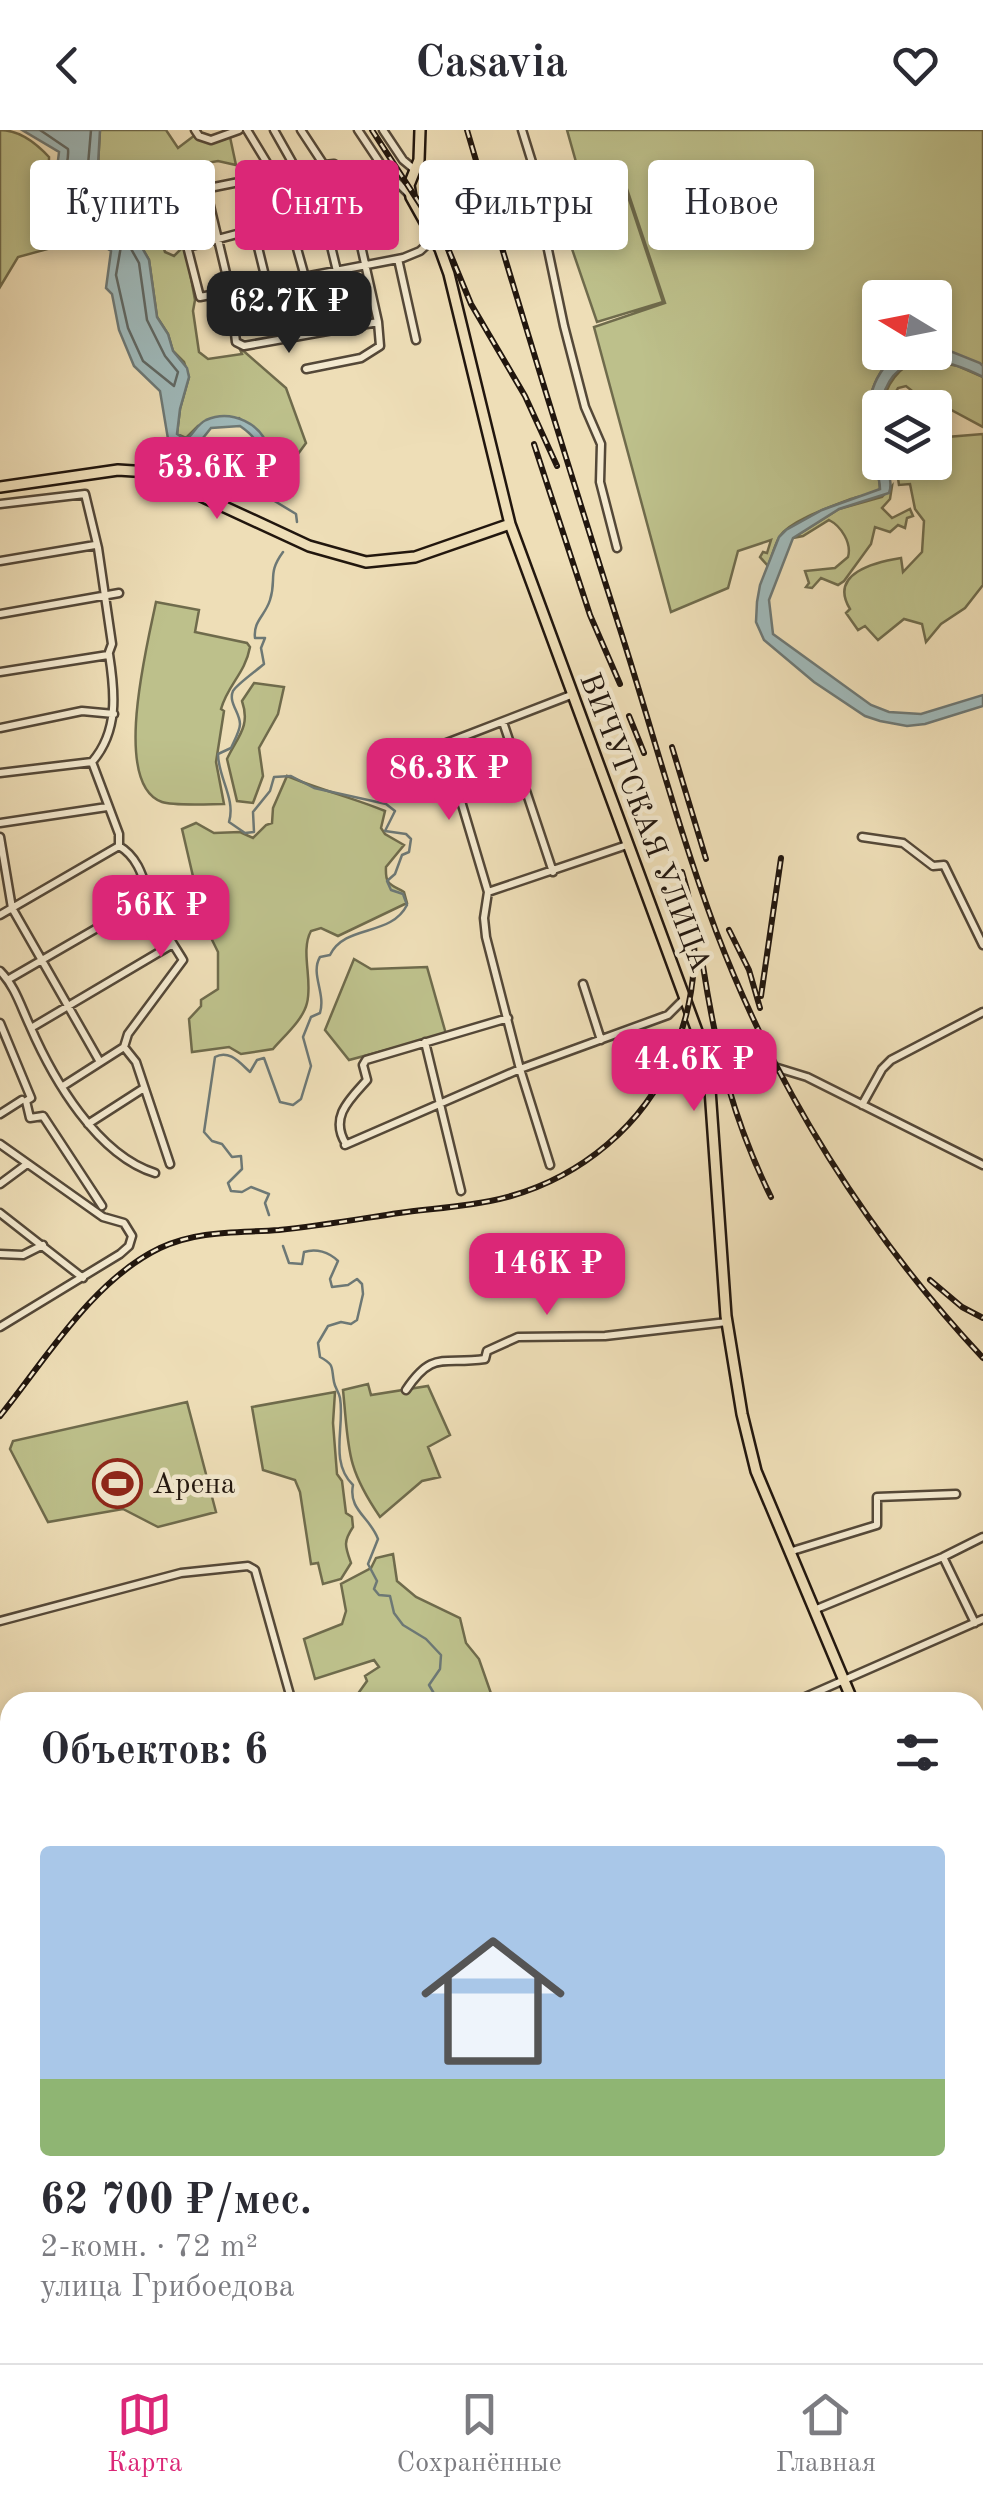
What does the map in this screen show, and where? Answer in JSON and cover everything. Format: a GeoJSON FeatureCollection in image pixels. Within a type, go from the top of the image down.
{"type":"FeatureCollection","features":[{"type":"Feature","properties":{"kind":"main road"},"geometry":{"type":"LineString","coordinates":[[411,197],[409,185],[416,171],[420,130]]}},
{"type":"Feature","properties":{"kind":"main road","name":"ВИЧУГСКАЯ УЛИЦА"},"geometry":{"type":"LineString","coordinates":[[411,197],[419,211]]}},
{"type":"Feature","properties":{"kind":"main road","name":"ВИЧУГСКАЯ УЛИЦА"},"geometry":{"type":"LineString","coordinates":[[439,250],[450,274],[510,524],[703,1044],[710,1071],[727,1322],[754,1463],[849,1692]]}},
{"type":"Feature","properties":{"kind":"main road"},"geometry":{"type":"LineString","coordinates":[[0,487],[118,470],[142,471],[162,476],[343,558],[388,562],[439,550],[510,524]]}},
{"type":"Feature","properties":{"kind":"street"},"geometry":{"type":"LineString","coordinates":[[211,140],[218,134],[216,130]]}},
{"type":"Feature","properties":{"kind":"street"},"geometry":{"type":"LineString","coordinates":[[197,133],[211,140],[243,130],[268,160]]}},
{"type":"Feature","properties":{"kind":"street"},"geometry":{"type":"LineString","coordinates":[[274,130],[290,160]]}},
{"type":"Feature","properties":{"kind":"street"},"geometry":{"type":"LineString","coordinates":[[301,130],[321,160]]}},
{"type":"Feature","properties":{"kind":"street","name":"ВИЧУГСКАЯ УЛИЦА"},"geometry":{"type":"LineString","coordinates":[[358,130],[378,160]]}},
{"type":"Feature","properties":{"kind":"street"},"geometry":{"type":"LineString","coordinates":[[384,130],[402,160],[416,171]]}},
{"type":"Feature","properties":{"kind":"street"},"geometry":{"type":"LineString","coordinates":[[522,130],[538,178],[564,326],[585,407],[601,444],[600,482],[616,548]]}},
{"type":"Feature","properties":{"kind":"street","name":"ВИЧУГСКАЯ УЛИЦА"},"geometry":{"type":"LineString","coordinates":[[399,185],[411,197]]}},
{"type":"Feature","properties":{"kind":"street"},"geometry":{"type":"LineString","coordinates":[[215,223],[230,290],[236,342],[244,346],[378,322]]}},
{"type":"Feature","properties":{"kind":"street"},"geometry":{"type":"LineString","coordinates":[[215,239],[235,234]]}},
{"type":"Feature","properties":{"kind":"street"},"geometry":{"type":"LineString","coordinates":[[189,250],[200,297],[398,259],[421,250]]}},
{"type":"Feature","properties":{"kind":"street"},"geometry":{"type":"LineString","coordinates":[[259,250],[267,284]]}},
{"type":"Feature","properties":{"kind":"street"},"geometry":{"type":"LineString","coordinates":[[296,250],[305,277]]}},
{"type":"Feature","properties":{"kind":"street"},"geometry":{"type":"LineString","coordinates":[[332,250],[337,271]]}},
{"type":"Feature","properties":{"kind":"street"},"geometry":{"type":"LineString","coordinates":[[306,369],[361,358],[380,346],[360,250]]}},
{"type":"Feature","properties":{"kind":"street"},"geometry":{"type":"LineString","coordinates":[[398,259],[416,340]]}},
{"type":"Feature","properties":{"kind":"street"},"geometry":{"type":"LineString","coordinates":[[277,282],[288,338]]}},
{"type":"Feature","properties":{"kind":"street"},"geometry":{"type":"LineString","coordinates":[[0,504],[86,494],[106,596],[114,714],[108,738],[92,762],[0,774]]}},
{"type":"Feature","properties":{"kind":"street"},"geometry":{"type":"LineString","coordinates":[[0,562],[95,545]]}},
{"type":"Feature","properties":{"kind":"street"},"geometry":{"type":"LineString","coordinates":[[0,614],[119,593]]}},
{"type":"Feature","properties":{"kind":"street"},"geometry":{"type":"LineString","coordinates":[[0,672],[109,654]]}},
{"type":"Feature","properties":{"kind":"street"},"geometry":{"type":"LineString","coordinates":[[550,1165],[520,1068],[484,926],[488,892],[444,744],[571,695]]}},
{"type":"Feature","properties":{"kind":"street"},"geometry":{"type":"LineString","coordinates":[[0,728],[82,711],[114,714]]}},
{"type":"Feature","properties":{"kind":"street"},"geometry":{"type":"LineString","coordinates":[[503,722],[553,872]]}},
{"type":"Feature","properties":{"kind":"street"},"geometry":{"type":"LineString","coordinates":[[92,762],[119,834],[119,846]]}},
{"type":"Feature","properties":{"kind":"street"},"geometry":{"type":"LineString","coordinates":[[0,824],[107,807]]}},
{"type":"Feature","properties":{"kind":"street"},"geometry":{"type":"LineString","coordinates":[[862,837],[903,843],[933,866],[944,864],[983,945]]}},
{"type":"Feature","properties":{"kind":"street"},"geometry":{"type":"LineString","coordinates":[[0,838],[12,908],[100,1062]]}},
{"type":"Feature","properties":{"kind":"street"},"geometry":{"type":"LineString","coordinates":[[488,892],[627,844]]}},
{"type":"Feature","properties":{"kind":"street"},"geometry":{"type":"LineString","coordinates":[[63,1086],[124,1047],[128,1034],[182,962],[149,898],[144,876],[119,846]]}},
{"type":"Feature","properties":{"kind":"street"},"geometry":{"type":"LineString","coordinates":[[0,916],[119,846]]}},
{"type":"Feature","properties":{"kind":"street"},"geometry":{"type":"LineString","coordinates":[[9,979],[149,898]]}},
{"type":"Feature","properties":{"kind":"street"},"geometry":{"type":"LineString","coordinates":[[31,1028],[173,944]]}},
{"type":"Feature","properties":{"kind":"street"},"geometry":{"type":"LineString","coordinates":[[0,971],[9,979],[31,1028],[88,1124],[101,1138],[156,1173]]}},
{"type":"Feature","properties":{"kind":"street"},"geometry":{"type":"LineString","coordinates":[[584,984],[601,1040]]}},
{"type":"Feature","properties":{"kind":"street"},"geometry":{"type":"LineString","coordinates":[[508,1018],[364,1062],[368,1080],[345,1103],[340,1120],[346,1145],[520,1068],[668,1015],[686,996]]}},
{"type":"Feature","properties":{"kind":"street"},"geometry":{"type":"LineString","coordinates":[[862,1105],[882,1068],[892,1060],[983,1012]]}},
{"type":"Feature","properties":{"kind":"street"},"geometry":{"type":"LineString","coordinates":[[0,1023],[31,1098],[26,1101],[30,1118],[43,1116],[102,1206]]}},
{"type":"Feature","properties":{"kind":"street"},"geometry":{"type":"LineString","coordinates":[[425,1042],[461,1191]]}},
{"type":"Feature","properties":{"kind":"street"},"geometry":{"type":"LineString","coordinates":[[703,1044],[808,1077],[983,1166]]}},
{"type":"Feature","properties":{"kind":"street"},"geometry":{"type":"LineString","coordinates":[[124,1047],[136,1062],[170,1164]]}},
{"type":"Feature","properties":{"kind":"street"},"geometry":{"type":"LineString","coordinates":[[88,1124],[144,1088]]}},
{"type":"Feature","properties":{"kind":"street"},"geometry":{"type":"LineString","coordinates":[[0,1114],[22,1100]]}},
{"type":"Feature","properties":{"kind":"street"},"geometry":{"type":"LineString","coordinates":[[0,1144],[103,1217],[127,1226],[132,1236],[127,1249],[3,1325],[0,1312]]}},
{"type":"Feature","properties":{"kind":"street"},"geometry":{"type":"LineString","coordinates":[[0,1184],[28,1164]]}},
{"type":"Feature","properties":{"kind":"street"},"geometry":{"type":"LineString","coordinates":[[0,1213],[83,1278]]}},
{"type":"Feature","properties":{"kind":"street"},"geometry":{"type":"LineString","coordinates":[[0,1254],[23,1255],[43,1245]]}},
{"type":"Feature","properties":{"kind":"street"},"geometry":{"type":"LineString","coordinates":[[406,1390],[426,1365],[442,1360],[485,1359],[487,1351],[518,1336],[605,1336],[727,1322]]}},
{"type":"Feature","properties":{"kind":"street"},"geometry":{"type":"LineString","coordinates":[[788,1552],[877,1525],[877,1496],[956,1494]]}},
{"type":"Feature","properties":{"kind":"street"},"geometry":{"type":"LineString","coordinates":[[813,1610],[983,1537]]}},
{"type":"Feature","properties":{"kind":"street"},"geometry":{"type":"LineString","coordinates":[[818,1692],[979,1621],[944,1557]]}},
{"type":"Feature","properties":{"kind":"street"},"geometry":{"type":"LineString","coordinates":[[0,1621],[181,1573],[248,1566],[256,1570],[289,1692]]}},
{"type":"Feature","properties":{"kind":"green space"},"geometry":{"type":"Polygon","coordinates":[[[0,130],[27,138],[49,157],[30,160],[30,250],[44,250],[18,257],[0,287],[0,130]]]}},
{"type":"Feature","properties":{"kind":"green space"},"geometry":{"type":"Polygon","coordinates":[[[100,130],[166,130],[178,148],[195,135],[212,142],[230,137],[235,165],[215,160],[98,160],[100,130]]]}},
{"type":"Feature","properties":{"kind":"green space"},"geometry":{"type":"Polygon","coordinates":[[[567,130],[983,130],[983,366],[952,352],[952,280],[862,280],[862,370],[882,370],[872,390],[862,390],[862,480],[879,480],[880,489],[793,524],[780,536],[768,566],[760,557],[767,553],[771,540],[738,551],[728,588],[671,612],[594,327],[665,303],[628,192],[628,160],[575,160],[567,130]]]}},
{"type":"Feature","properties":{"kind":"green space"},"geometry":{"type":"Polygon","coordinates":[[[628,196],[663,302],[597,322],[572,250],[628,250],[628,196]]]}},
{"type":"Feature","properties":{"kind":"green space"},"geometry":{"type":"Polygon","coordinates":[[[143,250],[164,250],[174,256],[186,250],[199,352],[208,359],[242,354],[239,347],[286,388],[306,443],[298,454],[270,454],[269,447],[239,418],[198,426],[186,438],[177,434],[189,377],[157,317],[149,260],[143,250]]]}},
{"type":"Feature","properties":{"kind":"green space"},"geometry":{"type":"Polygon","coordinates":[[[952,365],[983,377],[983,427],[952,410],[952,390],[911,390],[906,386],[887,390],[902,370],[952,370],[952,365]]]}},
{"type":"Feature","properties":{"kind":"green space"},"geometry":{"type":"Polygon","coordinates":[[[983,434],[983,585],[965,608],[941,624],[926,642],[922,624],[904,619],[878,640],[865,626],[858,630],[846,613],[850,609],[845,586],[858,572],[879,563],[901,558],[903,572],[922,552],[924,521],[915,509],[910,484],[899,485],[898,480],[952,480],[952,437],[983,434]]]}},
{"type":"Feature","properties":{"kind":"green space"},"geometry":{"type":"Polygon","coordinates":[[[892,486],[890,499],[882,508],[892,518],[910,509],[913,516],[907,518],[905,528],[898,525],[890,532],[875,527],[871,544],[844,581],[838,585],[821,578],[812,588],[806,587],[809,583],[805,571],[835,568],[848,557],[847,541],[829,520],[793,538],[839,509],[882,497],[892,486]]]}},
{"type":"Feature","properties":{"kind":"green space"},"geometry":{"type":"Polygon","coordinates":[[[156,602],[199,610],[195,632],[247,643],[250,647],[221,709],[224,711],[216,762],[224,804],[162,802],[147,790],[138,769],[137,710],[156,602]]]}},
{"type":"Feature","properties":{"kind":"green space"},"geometry":{"type":"Polygon","coordinates":[[[254,683],[284,687],[278,714],[259,748],[263,776],[253,803],[237,801],[227,759],[244,725],[242,701],[254,683]]]}},
{"type":"Feature","properties":{"kind":"green space"},"geometry":{"type":"Polygon","coordinates":[[[287,776],[385,811],[381,828],[404,845],[386,867],[386,877],[404,892],[407,903],[338,936],[321,928],[311,931],[307,947],[307,1003],[297,1022],[273,1049],[241,1054],[229,1047],[192,1052],[189,1019],[201,1006],[201,1000],[218,989],[218,952],[191,897],[195,885],[182,829],[196,823],[214,833],[240,832],[253,838],[272,823],[273,808],[287,776]]]}},
{"type":"Feature","properties":{"kind":"green space"},"geometry":{"type":"Polygon","coordinates":[[[354,959],[371,969],[427,967],[446,1034],[349,1060],[325,1030],[354,959]]]}},
{"type":"Feature","properties":{"kind":"green space"},"geometry":{"type":"Polygon","coordinates":[[[368,1384],[371,1395],[428,1386],[450,1435],[428,1447],[440,1477],[422,1481],[380,1517],[354,1470],[343,1390],[368,1384]]]}},
{"type":"Feature","properties":{"kind":"green space"},"geometry":{"type":"Polygon","coordinates":[[[335,1392],[337,1474],[342,1481],[346,1513],[352,1517],[353,1527],[346,1544],[351,1563],[341,1579],[323,1584],[318,1563],[311,1564],[295,1480],[263,1470],[252,1407],[335,1392]]]}},
{"type":"Feature","properties":{"kind":"green space","name":"Арена"},"geometry":{"type":"Polygon","coordinates":[[[187,1402],[216,1512],[158,1527],[123,1509],[48,1522],[10,1449],[13,1441],[187,1402]]]}},
{"type":"Feature","properties":{"kind":"green space"},"geometry":{"type":"Polygon","coordinates":[[[393,1554],[397,1581],[416,1597],[460,1618],[466,1643],[479,1659],[491,1692],[359,1692],[367,1681],[365,1676],[379,1667],[374,1660],[315,1679],[304,1639],[342,1624],[346,1611],[341,1584],[371,1568],[376,1558],[393,1554]]]}},
{"type":"Feature","properties":{"kind":"water"},"geometry":{"type":"Polygon","coordinates":[[[22,130],[100,130],[98,160],[58,160],[59,152],[22,130]]]}},
{"type":"Feature","properties":{"kind":"water"},"geometry":{"type":"Polygon","coordinates":[[[143,250],[149,260],[157,317],[189,377],[177,434],[189,437],[203,422],[216,417],[245,421],[266,441],[271,461],[269,490],[262,491],[259,447],[240,426],[211,428],[195,448],[182,455],[169,445],[160,391],[134,366],[119,330],[112,294],[106,288],[111,251],[143,250]]]}},
{"type":"Feature","properties":{"kind":"water"},"geometry":{"type":"Polygon","coordinates":[[[952,352],[980,363],[983,377],[952,365],[952,352]]]}},
{"type":"Feature","properties":{"kind":"water"},"geometry":{"type":"Polygon","coordinates":[[[900,370],[885,390],[872,390],[880,373],[900,370]]]}},
{"type":"Feature","properties":{"kind":"water"},"geometry":{"type":"Polygon","coordinates":[[[879,480],[890,480],[889,493],[839,509],[793,538],[769,600],[773,634],[871,705],[889,712],[921,714],[983,695],[983,706],[925,724],[907,726],[880,721],[865,716],[814,682],[764,640],[756,622],[757,602],[779,537],[822,510],[880,489],[879,480]]]}},
{"type":"Feature","properties":{"kind":"waterway"},"geometry":{"type":"LineString","coordinates":[[266,490],[268,497],[296,514],[297,522]]}},
{"type":"Feature","properties":{"kind":"waterway"},"geometry":{"type":"LineString","coordinates":[[269,1215],[265,1203],[269,1194],[251,1187],[242,1192],[231,1191],[228,1183],[242,1169],[241,1156],[232,1157],[222,1144],[212,1141],[204,1132],[215,1057],[230,1056],[250,1072],[257,1060],[264,1058],[280,1102],[293,1105],[301,1099],[311,1066],[303,1037],[311,1017],[320,1013],[321,1006],[317,963],[346,939],[400,915],[407,905],[403,894],[391,890],[387,881],[395,874],[402,855],[409,852],[411,839],[406,834],[385,831],[395,811],[386,804],[314,788],[291,776],[274,777],[270,791],[253,812],[254,832],[245,833],[229,822],[230,805],[218,754],[231,748],[240,727],[233,691],[264,664],[261,648],[265,638],[255,638],[255,632],[270,600],[274,571],[283,552]]}},
{"type":"Feature","properties":{"kind":"waterway"},"geometry":{"type":"LineString","coordinates":[[283,1246],[289,1263],[302,1264],[304,1252],[309,1251],[322,1252],[338,1261],[330,1279],[332,1287],[357,1279],[362,1284],[357,1320],[328,1326],[318,1343],[320,1357],[332,1367],[340,1398],[342,1466],[353,1485],[354,1501],[378,1539],[368,1564],[377,1581],[374,1589],[379,1595],[390,1596],[394,1613],[403,1625],[426,1639],[441,1655],[440,1669],[429,1685],[433,1692]]}},
{"type":"Feature","properties":{"kind":"railway"},"geometry":{"type":"LineString","coordinates":[[372,130],[447,246],[471,304],[525,396],[557,466]]}},
{"type":"Feature","properties":{"kind":"railway"},"geometry":{"type":"LineString","coordinates":[[467,130],[678,818],[740,990],[829,1158],[901,1262],[983,1358]]}},
{"type":"Feature","properties":{"kind":"railway"},"geometry":{"type":"LineString","coordinates":[[534,444],[590,615],[620,684]]}},
{"type":"Feature","properties":{"kind":"railway"},"geometry":{"type":"LineString","coordinates":[[629,716],[644,753]]}},
{"type":"Feature","properties":{"kind":"railway"},"geometry":{"type":"LineString","coordinates":[[672,747],[706,859]]}},
{"type":"Feature","properties":{"kind":"railway"},"geometry":{"type":"LineString","coordinates":[[761,996],[781,858]]}},
{"type":"Feature","properties":{"kind":"railway"},"geometry":{"type":"LineString","coordinates":[[0,1416],[92,1300],[136,1262],[160,1248],[204,1235],[294,1228],[511,1196],[562,1175],[607,1144],[645,1105],[660,1082],[687,1012],[694,942],[682,872]]}},
{"type":"Feature","properties":{"kind":"railway"},"geometry":{"type":"LineString","coordinates":[[729,930],[749,970],[760,1008]]}},
{"type":"Feature","properties":{"kind":"railway"},"geometry":{"type":"LineString","coordinates":[[703,966],[728,1084],[746,1140],[771,1197]]}},
{"type":"Feature","properties":{"kind":"railway"},"geometry":{"type":"LineString","coordinates":[[930,1280],[962,1307],[983,1318]]}},
{"type":"Feature","properties":{"kind":"place","name":"Арена"},"geometry":{"type":"Point","coordinates":[117,1483]}}]}
